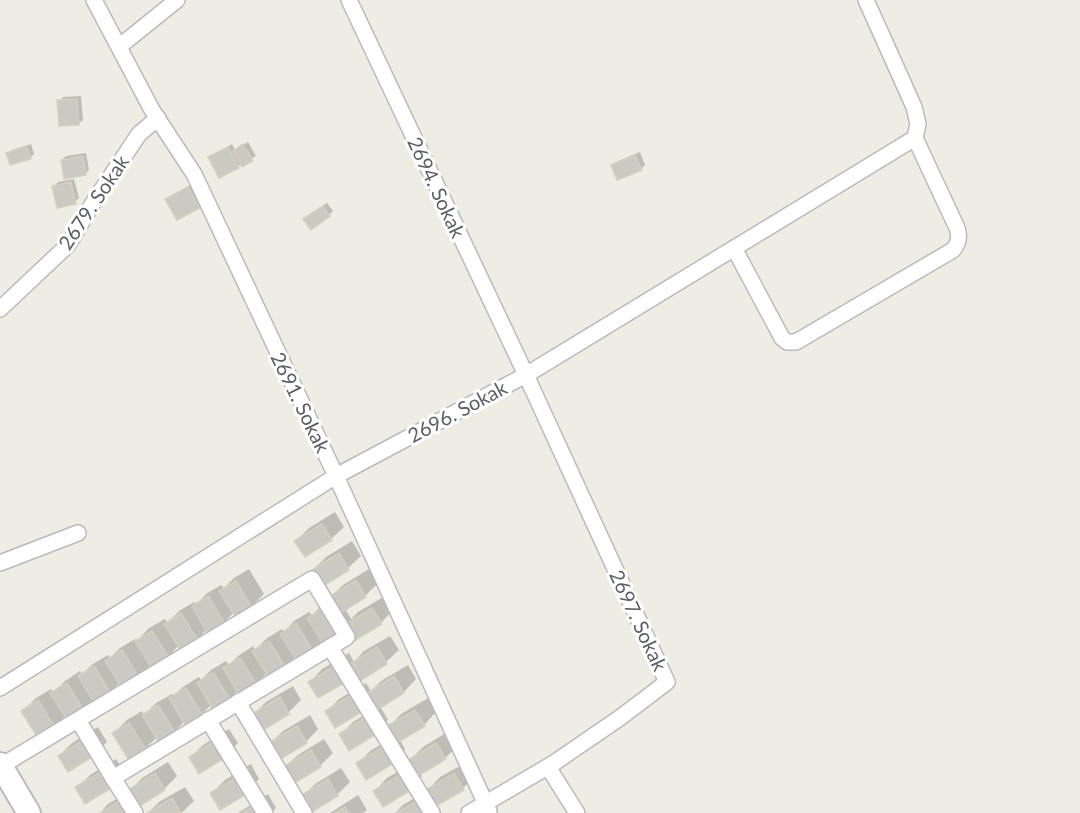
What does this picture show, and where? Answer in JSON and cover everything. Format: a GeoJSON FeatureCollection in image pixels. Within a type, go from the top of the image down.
{"type":"FeatureCollection","features":[{"type":"Feature","properties":{"kind":"street","name":"2691. Sokak"},"geometry":{"type":"LineString","coordinates":[[94,0],[158,118],[194,174],[336,476],[487,808]]}},
{"type":"Feature","properties":{"kind":"street"},"geometry":{"type":"LineString","coordinates":[[120,46],[177,0]]}},
{"type":"Feature","properties":{"kind":"street","name":"2694. Sokak"},"geometry":{"type":"LineString","coordinates":[[349,0],[526,375]]}},
{"type":"Feature","properties":{"kind":"street"},"geometry":{"type":"LineString","coordinates":[[734,248],[782,338],[791,343],[953,250],[958,241],[957,228],[915,138],[918,124],[914,107],[866,0]]}},
{"type":"Feature","properties":{"kind":"street","name":"2679. Sokak"},"geometry":{"type":"LineString","coordinates":[[0,309],[68,246],[93,203],[139,134],[158,118]]}},
{"type":"Feature","properties":{"kind":"street","name":"2696. Sokak"},"geometry":{"type":"LineString","coordinates":[[0,688],[336,476],[526,375],[915,138]]}},
{"type":"Feature","properties":{"kind":"street","name":"2697. Sokak"},"geometry":{"type":"LineString","coordinates":[[469,813],[487,808],[621,717],[667,682],[526,375]]}},
{"type":"Feature","properties":{"kind":"street"},"geometry":{"type":"LineString","coordinates":[[0,563],[78,533]]}},
{"type":"Feature","properties":{"kind":"street"},"geometry":{"type":"LineString","coordinates":[[29,813],[0,765],[312,579],[347,637],[113,778]]}},
{"type":"Feature","properties":{"kind":"street"},"geometry":{"type":"LineString","coordinates":[[330,647],[432,813]]}},
{"type":"Feature","properties":{"kind":"street"},"geometry":{"type":"LineString","coordinates":[[238,702],[304,813]]}},
{"type":"Feature","properties":{"kind":"street"},"geometry":{"type":"LineString","coordinates":[[78,720],[135,813]]}},
{"type":"Feature","properties":{"kind":"street"},"geometry":{"type":"LineString","coordinates":[[208,720],[265,813]]}},
{"type":"Feature","properties":{"kind":"street"},"geometry":{"type":"LineString","coordinates":[[548,767],[577,813]]}},
{"type":"Feature","properties":{"kind":"building"},"geometry":{"type":"Polygon","coordinates":[[[77,99],[79,125],[59,126],[57,100],[77,99]]]}},
{"type":"Feature","properties":{"kind":"building"},"geometry":{"type":"Polygon","coordinates":[[[243,144],[253,161],[242,167],[233,151],[243,144]]]}},
{"type":"Feature","properties":{"kind":"building"},"geometry":{"type":"Polygon","coordinates":[[[27,147],[31,159],[10,165],[6,153],[27,147]]]}},
{"type":"Feature","properties":{"kind":"building"},"geometry":{"type":"Polygon","coordinates":[[[228,147],[239,168],[219,178],[208,157],[228,147]]]}},
{"type":"Feature","properties":{"kind":"building"},"geometry":{"type":"Polygon","coordinates":[[[635,155],[642,170],[617,180],[611,165],[635,155]]]}},
{"type":"Feature","properties":{"kind":"building"},"geometry":{"type":"Polygon","coordinates":[[[83,156],[86,175],[64,179],[61,160],[83,156]]]}},
{"type":"Feature","properties":{"kind":"building"},"geometry":{"type":"Polygon","coordinates":[[[71,182],[76,204],[57,208],[52,186],[71,182]]]}},
{"type":"Feature","properties":{"kind":"building"},"geometry":{"type":"Polygon","coordinates":[[[188,187],[200,208],[177,220],[165,199],[188,187]]]}},
{"type":"Feature","properties":{"kind":"building"},"geometry":{"type":"Polygon","coordinates":[[[323,206],[330,216],[311,230],[303,219],[323,206]]]}},
{"type":"Feature","properties":{"kind":"building"},"geometry":{"type":"Polygon","coordinates":[[[322,524],[332,540],[305,557],[294,541],[322,524]]]}},
{"type":"Feature","properties":{"kind":"building"},"geometry":{"type":"Polygon","coordinates":[[[339,553],[349,570],[322,587],[312,570],[339,553]]]}},
{"type":"Feature","properties":{"kind":"building"},"geometry":{"type":"Polygon","coordinates":[[[356,580],[366,597],[339,614],[329,597],[356,580]]]}},
{"type":"Feature","properties":{"kind":"building"},"geometry":{"type":"Polygon","coordinates":[[[236,581],[252,608],[236,618],[219,591],[236,581]]]}},
{"type":"Feature","properties":{"kind":"building"},"geometry":{"type":"Polygon","coordinates":[[[208,596],[225,624],[208,634],[192,606],[208,596]]]}},
{"type":"Feature","properties":{"kind":"building"},"geometry":{"type":"Polygon","coordinates":[[[324,608],[341,635],[324,645],[307,618],[324,608]]]}},
{"type":"Feature","properties":{"kind":"building"},"geometry":{"type":"Polygon","coordinates":[[[372,608],[382,624],[354,641],[344,625],[372,608]]]}},
{"type":"Feature","properties":{"kind":"building"},"geometry":{"type":"Polygon","coordinates":[[[181,613],[198,641],[181,651],[164,624],[181,613]]]}},
{"type":"Feature","properties":{"kind":"building"},"geometry":{"type":"Polygon","coordinates":[[[296,623],[313,651],[297,661],[280,634],[296,623]]]}},
{"type":"Feature","properties":{"kind":"building"},"geometry":{"type":"Polygon","coordinates":[[[152,631],[169,658],[152,668],[135,641],[152,631]]]}},
{"type":"Feature","properties":{"kind":"building"},"geometry":{"type":"Polygon","coordinates":[[[269,641],[286,668],[269,678],[252,651],[269,641]]]}},
{"type":"Feature","properties":{"kind":"building"},"geometry":{"type":"Polygon","coordinates":[[[377,647],[387,664],[360,681],[350,664],[377,647]]]}},
{"type":"Feature","properties":{"kind":"building"},"geometry":{"type":"Polygon","coordinates":[[[122,650],[139,678],[122,688],[105,661],[122,650]]]}},
{"type":"Feature","properties":{"kind":"building"},"geometry":{"type":"Polygon","coordinates":[[[240,658],[257,685],[240,696],[223,668],[240,658]]]}},
{"type":"Feature","properties":{"kind":"building"},"geometry":{"type":"Polygon","coordinates":[[[336,665],[346,682],[318,698],[308,682],[336,665]]]}},
{"type":"Feature","properties":{"kind":"building"},"geometry":{"type":"Polygon","coordinates":[[[94,666],[111,694],[95,704],[78,676],[94,666]]]}},
{"type":"Feature","properties":{"kind":"building"},"geometry":{"type":"Polygon","coordinates":[[[213,672],[230,700],[213,710],[197,683],[213,672]]]}},
{"type":"Feature","properties":{"kind":"building"},"geometry":{"type":"Polygon","coordinates":[[[394,676],[404,693],[377,710],[367,693],[394,676]]]}},
{"type":"Feature","properties":{"kind":"building"},"geometry":{"type":"Polygon","coordinates":[[[67,683],[84,711],[68,721],[50,693],[67,683]]]}},
{"type":"Feature","properties":{"kind":"building"},"geometry":{"type":"Polygon","coordinates":[[[186,688],[203,716],[186,726],[169,698],[186,688]]]}},
{"type":"Feature","properties":{"kind":"building"},"geometry":{"type":"Polygon","coordinates":[[[353,694],[363,711],[335,728],[325,711],[353,694]]]}},
{"type":"Feature","properties":{"kind":"building"},"geometry":{"type":"Polygon","coordinates":[[[280,697],[289,714],[262,731],[252,714],[280,697]]]}},
{"type":"Feature","properties":{"kind":"building"},"geometry":{"type":"Polygon","coordinates":[[[38,700],[55,728],[38,738],[21,711],[38,700]]]}},
{"type":"Feature","properties":{"kind":"building"},"geometry":{"type":"Polygon","coordinates":[[[158,705],[175,733],[159,743],[142,715],[158,705]]]}},
{"type":"Feature","properties":{"kind":"building"},"geometry":{"type":"Polygon","coordinates":[[[415,710],[425,726],[397,743],[387,726],[415,710]]]}},
{"type":"Feature","properties":{"kind":"building"},"geometry":{"type":"Polygon","coordinates":[[[366,717],[376,734],[349,751],[339,734],[366,717]]]}},
{"type":"Feature","properties":{"kind":"building"},"geometry":{"type":"Polygon","coordinates":[[[129,723],[146,750],[129,760],[112,733],[129,723]]]}},
{"type":"Feature","properties":{"kind":"building"},"geometry":{"type":"Polygon","coordinates":[[[297,726],[307,743],[279,760],[269,743],[297,726]]]}},
{"type":"Feature","properties":{"kind":"building"},"geometry":{"type":"Polygon","coordinates":[[[85,739],[95,755],[68,772],[58,756],[85,739]]]}},
{"type":"Feature","properties":{"kind":"building"},"geometry":{"type":"Polygon","coordinates":[[[216,740],[226,757],[199,774],[189,757],[216,740]]]}},
{"type":"Feature","properties":{"kind":"building"},"geometry":{"type":"Polygon","coordinates":[[[436,743],[446,759],[418,776],[408,760],[436,743]]]}},
{"type":"Feature","properties":{"kind":"building"},"geometry":{"type":"Polygon","coordinates":[[[384,746],[394,763],[366,780],[356,763],[384,746]]]}},
{"type":"Feature","properties":{"kind":"building"},"geometry":{"type":"Polygon","coordinates":[[[311,750],[321,767],[293,784],[283,767],[311,750]]]}},
{"type":"Feature","properties":{"kind":"building"},"geometry":{"type":"Polygon","coordinates":[[[103,771],[113,787],[85,804],[75,787],[103,771]]]}},
{"type":"Feature","properties":{"kind":"building"},"geometry":{"type":"Polygon","coordinates":[[[155,773],[165,790],[138,807],[128,790],[155,773]]]}},
{"type":"Feature","properties":{"kind":"building"},"geometry":{"type":"Polygon","coordinates":[[[454,773],[464,790],[436,806],[426,790],[454,773]]]}},
{"type":"Feature","properties":{"kind":"building"},"geometry":{"type":"Polygon","coordinates":[[[401,774],[411,790],[383,807],[373,791],[401,774]]]}},
{"type":"Feature","properties":{"kind":"building"},"geometry":{"type":"Polygon","coordinates":[[[238,776],[248,793],[220,810],[210,793],[238,776]]]}},
{"type":"Feature","properties":{"kind":"building"},"geometry":{"type":"Polygon","coordinates":[[[328,779],[338,796],[310,813],[300,796],[328,779]]]}},
{"type":"Feature","properties":{"kind":"building"},"geometry":{"type":"Polygon","coordinates":[[[172,798],[181,813],[147,813],[172,798]]]}},
{"type":"Feature","properties":{"kind":"building"},"geometry":{"type":"Polygon","coordinates":[[[121,800],[129,813],[100,813],[121,800]]]}},
{"type":"Feature","properties":{"kind":"building"},"geometry":{"type":"Polygon","coordinates":[[[416,801],[423,813],[396,813],[416,801]]]}},
{"type":"Feature","properties":{"kind":"building"},"geometry":{"type":"Polygon","coordinates":[[[255,805],[259,813],[242,813],[255,805]]]}},
{"type":"Feature","properties":{"kind":"building"},"geometry":{"type":"Polygon","coordinates":[[[345,807],[349,813],[335,813],[345,807]]]}}]}
